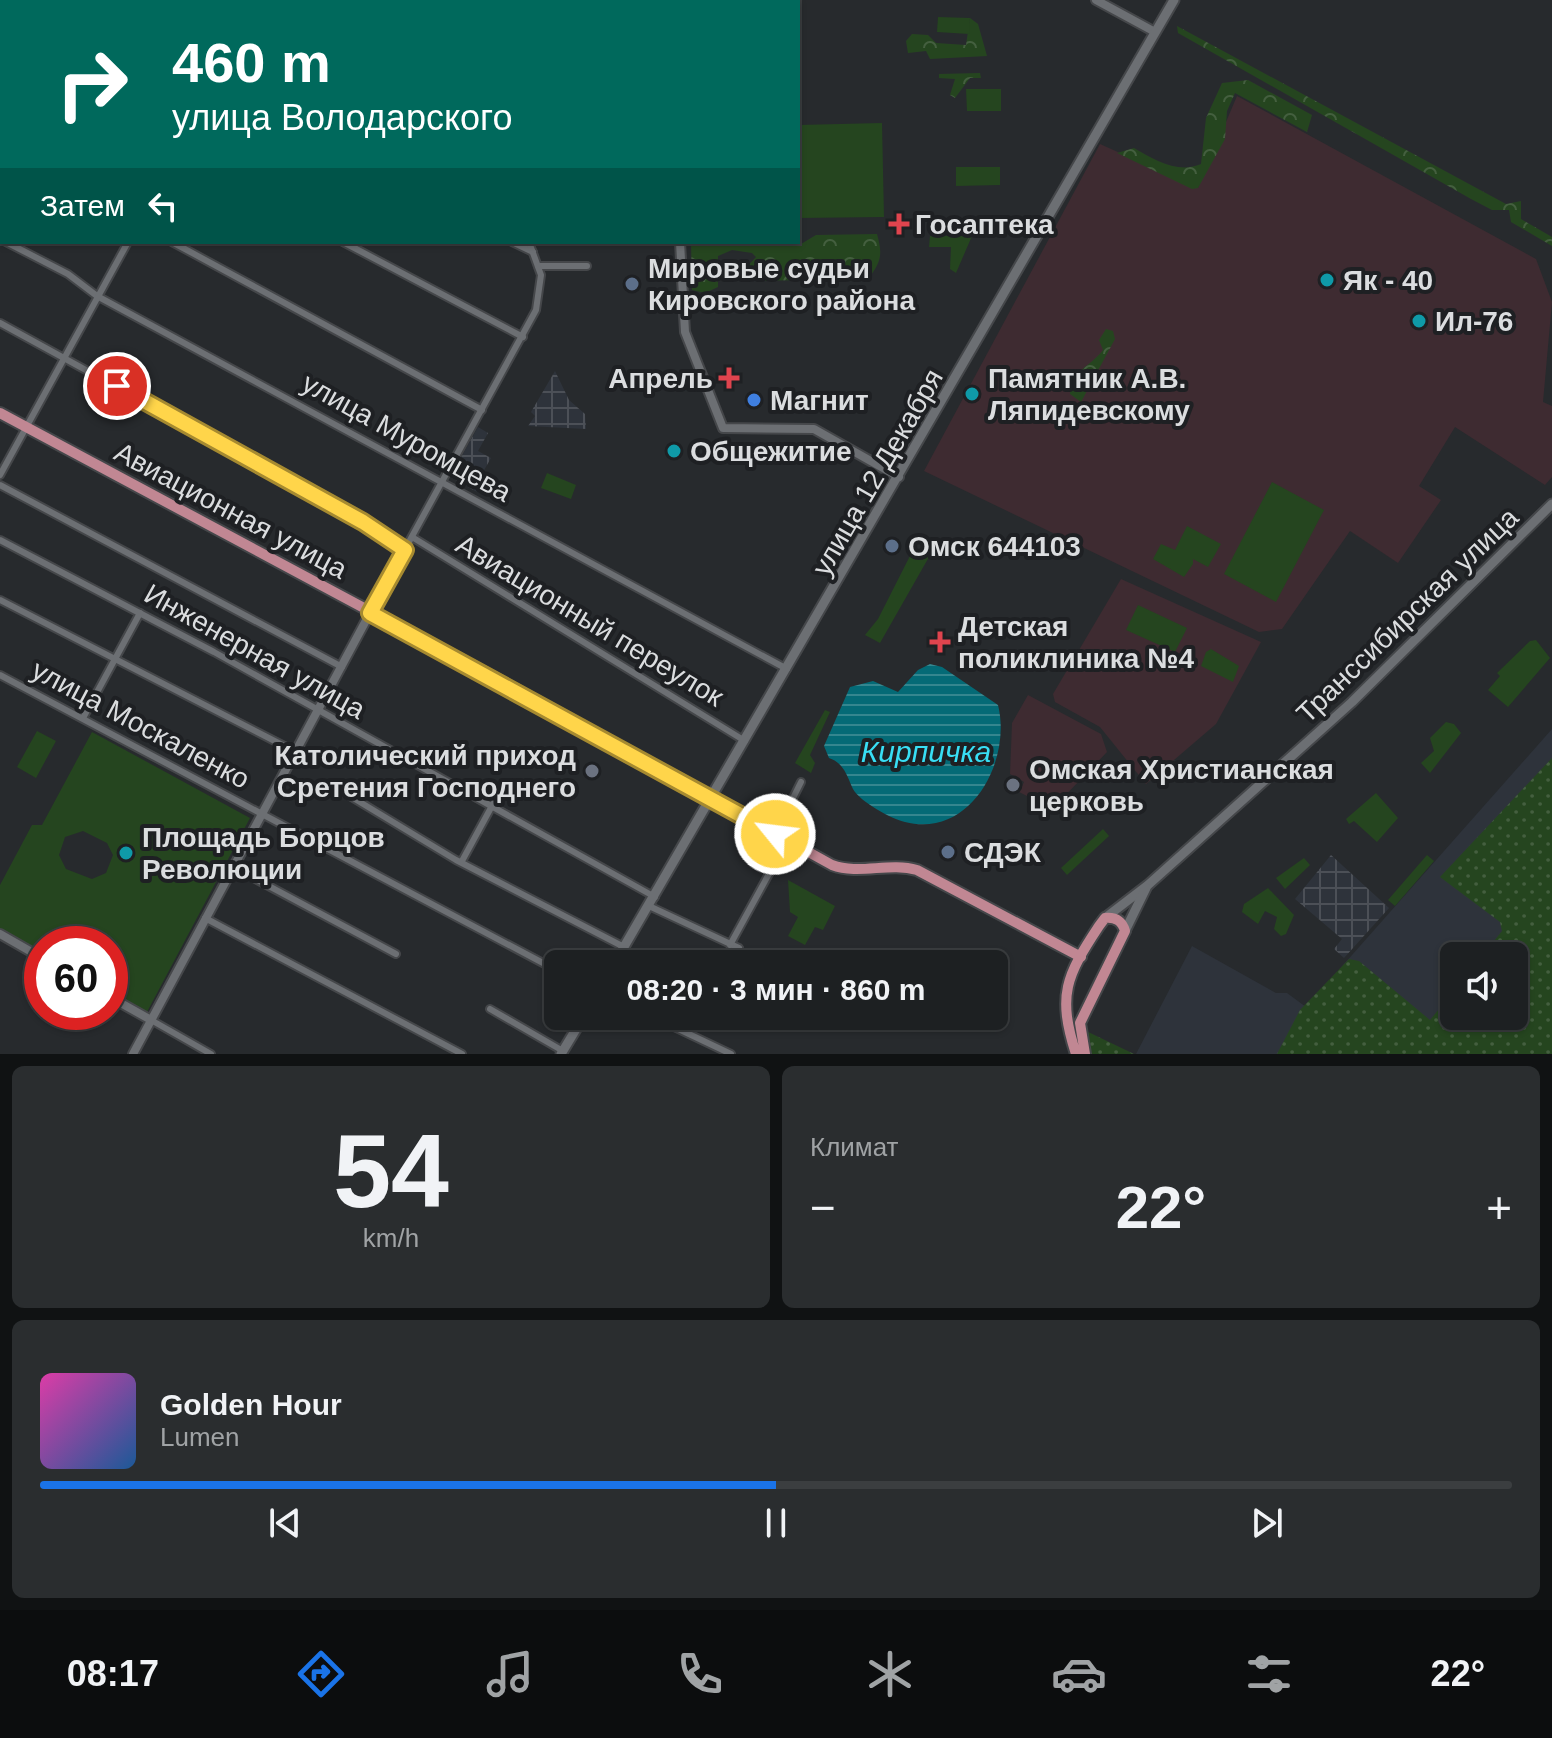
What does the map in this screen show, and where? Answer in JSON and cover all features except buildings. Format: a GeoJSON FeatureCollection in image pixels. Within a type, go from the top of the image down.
{"type":"FeatureCollection","features":[{"type":"Feature","properties":{"kind":"main road","name":"улица 12 Декабря"},"geometry":{"type":"LineString","coordinates":[[622,950],[1174,0]]}},
{"type":"Feature","properties":{"kind":"main road","name":"Авиационная улица"},"geometry":{"type":"LineString","coordinates":[[0,413],[840,868],[893,866],[917,870],[1081,957]]}},
{"type":"Feature","properties":{"kind":"main road","name":"Транссибирская улица"},"geometry":{"type":"LineString","coordinates":[[1105,918],[1148,885],[1417,641],[1552,504]]}},
{"type":"Feature","properties":{"kind":"main road"},"geometry":{"type":"LineString","coordinates":[[1085,1054],[1079,1029],[1148,885]]}},
{"type":"Feature","properties":{"kind":"main road"},"geometry":{"type":"LineString","coordinates":[[1076,1054],[1064,1000],[1065,987],[1105,918],[1118,920],[1125,931]]}},
{"type":"Feature","properties":{"kind":"main road"},"geometry":{"type":"LineString","coordinates":[[1064,1000],[1075,1009],[1088,1005]]}},
{"type":"Feature","properties":{"kind":"main road"},"geometry":{"type":"LineString","coordinates":[[562,1053],[576,1030]]}},
{"type":"Feature","properties":{"kind":"street"},"geometry":{"type":"LineString","coordinates":[[1096,0],[1155,32]]}},
{"type":"Feature","properties":{"kind":"street","name":"улица Муромцева"},"geometry":{"type":"LineString","coordinates":[[11,244],[68,274],[97,296],[443,480],[787,669]]}},
{"type":"Feature","properties":{"kind":"street"},"geometry":{"type":"LineString","coordinates":[[0,475],[62,356],[127,244]]}},
{"type":"Feature","properties":{"kind":"street"},"geometry":{"type":"LineString","coordinates":[[176,244],[482,410]]}},
{"type":"Feature","properties":{"kind":"street"},"geometry":{"type":"LineString","coordinates":[[347,244],[523,337]]}},
{"type":"Feature","properties":{"kind":"street"},"geometry":{"type":"LineString","coordinates":[[516,244],[533,252]]}},
{"type":"Feature","properties":{"kind":"street"},"geometry":{"type":"LineString","coordinates":[[133,1054],[370,613],[523,337],[540,296],[538,266],[530,244]]}},
{"type":"Feature","properties":{"kind":"street"},"geometry":{"type":"LineString","coordinates":[[680,244],[681,304],[687,341],[723,428],[814,429],[899,477]]}},
{"type":"Feature","properties":{"kind":"street"},"geometry":{"type":"LineString","coordinates":[[538,266],[587,266]]}},
{"type":"Feature","properties":{"kind":"street"},"geometry":{"type":"LineString","coordinates":[[0,323],[363,522],[405,550]]}},
{"type":"Feature","properties":{"kind":"street"},"geometry":{"type":"LineString","coordinates":[[0,485],[342,667]]}},
{"type":"Feature","properties":{"kind":"street","name":"Авиационный переулок"},"geometry":{"type":"LineString","coordinates":[[412,537],[745,741]]}},
{"type":"Feature","properties":{"kind":"street","name":"Инженерная улица"},"geometry":{"type":"LineString","coordinates":[[0,540],[493,804],[652,902],[739,948]]}},
{"type":"Feature","properties":{"kind":"street"},"geometry":{"type":"LineString","coordinates":[[0,600],[296,752]]}},
{"type":"Feature","properties":{"kind":"street"},"geometry":{"type":"LineString","coordinates":[[83,718],[140,613]]}},
{"type":"Feature","properties":{"kind":"street","name":"улица Москаленко"},"geometry":{"type":"LineString","coordinates":[[0,675],[544,964]]}},
{"type":"Feature","properties":{"kind":"street"},"geometry":{"type":"LineString","coordinates":[[778,869],[775,834],[801,782]]}},
{"type":"Feature","properties":{"kind":"street"},"geometry":{"type":"LineString","coordinates":[[335,787],[462,861],[624,947]]}},
{"type":"Feature","properties":{"kind":"street"},"geometry":{"type":"LineString","coordinates":[[462,861],[493,804]]}},
{"type":"Feature","properties":{"kind":"street"},"geometry":{"type":"LineString","coordinates":[[730,945],[776,861]]}},
{"type":"Feature","properties":{"kind":"street"},"geometry":{"type":"LineString","coordinates":[[233,867],[396,954]]}},
{"type":"Feature","properties":{"kind":"street"},"geometry":{"type":"LineString","coordinates":[[205,918],[462,1054]]}},
{"type":"Feature","properties":{"kind":"street"},"geometry":{"type":"LineString","coordinates":[[0,934],[24,948]]}},
{"type":"Feature","properties":{"kind":"street"},"geometry":{"type":"LineString","coordinates":[[128,1007],[211,1054]]}},
{"type":"Feature","properties":{"kind":"street"},"geometry":{"type":"LineString","coordinates":[[490,1009],[562,1053]]}},
{"type":"Feature","properties":{"kind":"street"},"geometry":{"type":"LineString","coordinates":[[680,1030],[731,1054]]}},
{"type":"Feature","properties":{"kind":"shaded area"},"geometry":{"type":"Polygon","coordinates":[[[1237,96],[1536,259],[1552,302],[1543,402],[1552,406],[1552,477],[1545,485],[1455,427],[1419,486],[1441,500],[1398,563],[1350,531],[1282,629],[1259,632],[924,471],[1100,144],[1198,188],[1237,96]]]}},
{"type":"Feature","properties":{"kind":"shaded area"},"geometry":{"type":"Polygon","coordinates":[[[555,371],[569,400],[585,414],[586,429],[528,426],[535,416],[531,412],[555,371]]]}},
{"type":"Feature","properties":{"kind":"shaded area"},"geometry":{"type":"Polygon","coordinates":[[[478,427],[488,433],[478,451],[491,458],[483,472],[489,476],[479,493],[450,477],[478,427]]]}},
{"type":"Feature","properties":{"kind":"shaded area"},"geometry":{"type":"Polygon","coordinates":[[[1121,579],[1261,642],[1216,724],[1146,784],[1100,727],[1055,702],[1053,694],[1121,579]]]}},
{"type":"Feature","properties":{"kind":"shaded area"},"geometry":{"type":"Polygon","coordinates":[[[1028,695],[1101,734],[1107,752],[1057,804],[1045,805],[1019,792],[1024,782],[1010,774],[1012,723],[1028,695]]]}},
{"type":"Feature","properties":{"kind":"shaded area"},"geometry":{"type":"Polygon","coordinates":[[[1552,729],[1552,1054],[1136,1054],[1192,946],[1276,993],[1287,993],[1306,1007],[1552,729]]]}},
{"type":"Feature","properties":{"kind":"shaded area"},"geometry":{"type":"Polygon","coordinates":[[[1331,855],[1389,908],[1344,958],[1334,949],[1342,939],[1295,899],[1331,855]]]}},
{"type":"Feature","properties":{"kind":"green space"},"geometry":{"type":"Polygon","coordinates":[[[938,17],[970,18],[969,34],[937,32],[938,17]]]}},
{"type":"Feature","properties":{"kind":"green space"},"geometry":{"type":"Polygon","coordinates":[[[970,18],[978,24],[987,56],[930,59],[926,51],[908,53],[906,41],[912,34],[928,35],[936,43],[966,45],[970,18]]]}},
{"type":"Feature","properties":{"kind":"green space"},"geometry":{"type":"Polygon","coordinates":[[[1177,26],[1506,204],[1521,201],[1521,219],[1552,237],[1552,246],[1511,222],[1509,210],[1492,210],[1471,199],[1178,33],[1177,26]]]}},
{"type":"Feature","properties":{"kind":"green space"},"geometry":{"type":"Polygon","coordinates":[[[980,73],[981,78],[970,78],[955,98],[950,95],[955,79],[939,78],[939,74],[980,73]]]}},
{"type":"Feature","properties":{"kind":"green space"},"geometry":{"type":"Polygon","coordinates":[[[1248,80],[1312,115],[1307,132],[1235,93],[1227,111],[1225,139],[1198,188],[1192,189],[1117,153],[1134,148],[1175,166],[1201,164],[1206,118],[1222,83],[1248,80]]]}},
{"type":"Feature","properties":{"kind":"green space"},"geometry":{"type":"Polygon","coordinates":[[[966,89],[1001,89],[1001,111],[967,111],[966,89]]]}},
{"type":"Feature","properties":{"kind":"green space"},"geometry":{"type":"Polygon","coordinates":[[[882,123],[884,217],[800,218],[800,125],[882,123]]]}},
{"type":"Feature","properties":{"kind":"green space"},"geometry":{"type":"Polygon","coordinates":[[[956,167],[1000,167],[1000,185],[956,186],[956,167]]]}},
{"type":"Feature","properties":{"kind":"green space"},"geometry":{"type":"Polygon","coordinates":[[[877,234],[879,260],[871,275],[865,275],[865,279],[742,281],[743,271],[756,257],[752,253],[732,250],[718,256],[718,287],[705,293],[692,290],[691,244],[801,244],[816,235],[877,234]]]}},
{"type":"Feature","properties":{"kind":"green space"},"geometry":{"type":"Polygon","coordinates":[[[930,236],[972,236],[956,273],[950,269],[951,247],[929,247],[930,236]]]}},
{"type":"Feature","properties":{"kind":"green space"},"geometry":{"type":"Polygon","coordinates":[[[1106,329],[1113,331],[1115,339],[1081,402],[1070,394],[1071,386],[1078,374],[1103,350],[1099,340],[1106,329]]]}},
{"type":"Feature","properties":{"kind":"green space"},"geometry":{"type":"Polygon","coordinates":[[[547,473],[576,485],[571,499],[541,488],[547,473]]]}},
{"type":"Feature","properties":{"kind":"green space"},"geometry":{"type":"Polygon","coordinates":[[[1272,482],[1324,510],[1276,602],[1224,574],[1272,482]]]}},
{"type":"Feature","properties":{"kind":"green space"},"geometry":{"type":"Polygon","coordinates":[[[1187,526],[1221,544],[1208,567],[1193,559],[1184,577],[1153,559],[1161,544],[1175,550],[1187,526]]]}},
{"type":"Feature","properties":{"kind":"green space"},"geometry":{"type":"Polygon","coordinates":[[[914,548],[929,557],[880,643],[865,635],[878,619],[914,548]]]}},
{"type":"Feature","properties":{"kind":"green space"},"geometry":{"type":"Polygon","coordinates":[[[1138,605],[1187,628],[1175,652],[1126,630],[1138,605]]]}},
{"type":"Feature","properties":{"kind":"green space"},"geometry":{"type":"Polygon","coordinates":[[[1536,640],[1550,658],[1508,707],[1488,690],[1500,676],[1497,673],[1530,641],[1536,640]]]}},
{"type":"Feature","properties":{"kind":"green space"},"geometry":{"type":"Polygon","coordinates":[[[1211,649],[1239,666],[1233,682],[1201,666],[1206,652],[1211,649]]]}},
{"type":"Feature","properties":{"kind":"green space"},"geometry":{"type":"Polygon","coordinates":[[[825,710],[830,712],[810,755],[815,763],[811,773],[795,763],[825,710]]]}},
{"type":"Feature","properties":{"kind":"green space"},"geometry":{"type":"Polygon","coordinates":[[[1446,722],[1454,724],[1461,733],[1430,773],[1421,763],[1434,751],[1430,738],[1446,722]]]}},
{"type":"Feature","properties":{"kind":"green space"},"geometry":{"type":"Polygon","coordinates":[[[37,731],[56,741],[36,778],[17,767],[37,731]]]}},
{"type":"Feature","properties":{"kind":"green space","name":"Площадь Борцов Революции"},"geometry":{"type":"Polygon","coordinates":[[[92,732],[250,818],[147,1012],[128,1001],[128,926],[24,926],[24,943],[0,929],[0,885],[32,825],[42,825],[92,732]],[[83,831],[65,837],[59,855],[66,869],[92,879],[106,873],[113,855],[107,843],[83,831]]]}},
{"type":"Feature","properties":{"kind":"green space"},"geometry":{"type":"Polygon","coordinates":[[[1552,758],[1552,1054],[1277,1054],[1300,1010],[1349,959],[1359,961],[1430,1020],[1440,1008],[1440,1030],[1528,1030],[1528,942],[1493,942],[1502,931],[1500,922],[1440,877],[1552,758]]]}},
{"type":"Feature","properties":{"kind":"green space"},"geometry":{"type":"Polygon","coordinates":[[[1376,793],[1398,818],[1377,842],[1354,821],[1349,824],[1346,819],[1376,793]]]}},
{"type":"Feature","properties":{"kind":"green space"},"geometry":{"type":"Polygon","coordinates":[[[1103,829],[1109,836],[1067,875],[1061,868],[1103,829]]]}},
{"type":"Feature","properties":{"kind":"green space"},"geometry":{"type":"Polygon","coordinates":[[[1427,855],[1434,861],[1395,906],[1388,900],[1427,855]]]}},
{"type":"Feature","properties":{"kind":"green space"},"geometry":{"type":"Polygon","coordinates":[[[1304,858],[1310,865],[1285,889],[1276,878],[1304,858]]]}},
{"type":"Feature","properties":{"kind":"green space"},"geometry":{"type":"Polygon","coordinates":[[[788,880],[835,906],[823,930],[815,927],[805,945],[788,936],[798,917],[790,912],[788,880]]]}},
{"type":"Feature","properties":{"kind":"green space"},"geometry":{"type":"Polygon","coordinates":[[[1268,888],[1294,915],[1286,934],[1281,936],[1274,929],[1277,917],[1265,911],[1258,924],[1242,912],[1244,904],[1268,888]]]}},
{"type":"Feature","properties":{"kind":"green space"},"geometry":{"type":"Polygon","coordinates":[[[1084,1030],[1134,1054],[1090,1054],[1084,1042],[1084,1030]]]}},
{"type":"Feature","properties":{"kind":"water","name":"Кирпичка"},"geometry":{"type":"Polygon","coordinates":[[[930,664],[942,667],[998,705],[1001,727],[999,749],[982,790],[967,807],[949,819],[929,824],[899,820],[869,804],[853,789],[844,770],[829,758],[824,746],[850,687],[873,681],[898,692],[918,670],[930,664]]]}},
{"type":"Feature","properties":{"kind":"place","name":"Госаптека"},"geometry":{"type":"Point","coordinates":[899,224]}},
{"type":"Feature","properties":{"kind":"place","name":"Як - 40"},"geometry":{"type":"Point","coordinates":[1327,280]}},
{"type":"Feature","properties":{"kind":"place","name":"Мировые судьи Кировского района"},"geometry":{"type":"Point","coordinates":[632,284]}},
{"type":"Feature","properties":{"kind":"place","name":"Ил-76"},"geometry":{"type":"Point","coordinates":[1419,321]}},
{"type":"Feature","properties":{"kind":"place","name":"Апрель"},"geometry":{"type":"Point","coordinates":[729,378]}},
{"type":"Feature","properties":{"kind":"place","name":"Памятник А.В. Ляпидевскому"},"geometry":{"type":"Point","coordinates":[972,394]}},
{"type":"Feature","properties":{"kind":"place","name":"Магнит"},"geometry":{"type":"Point","coordinates":[754,400]}},
{"type":"Feature","properties":{"kind":"place","name":"Общежитие"},"geometry":{"type":"Point","coordinates":[674,451]}},
{"type":"Feature","properties":{"kind":"place","name":"Омск 644103"},"geometry":{"type":"Point","coordinates":[892,546]}},
{"type":"Feature","properties":{"kind":"place","name":"Детская поликлиника №4"},"geometry":{"type":"Point","coordinates":[940,642]}},
{"type":"Feature","properties":{"kind":"place","name":"Католический приход Сретения Господнего"},"geometry":{"type":"Point","coordinates":[592,771]}},
{"type":"Feature","properties":{"kind":"place","name":"Омская Христианская церковь"},"geometry":{"type":"Point","coordinates":[1013,785]}},
{"type":"Feature","properties":{"kind":"place","name":"СДЭК"},"geometry":{"type":"Point","coordinates":[948,852]}},
{"type":"Feature","properties":{"kind":"place","name":"Площадь Борцов Революции"},"geometry":{"type":"Point","coordinates":[126,853]}},
{"type":"Feature","properties":{"kind":"route"},"geometry":{"type":"LineString","coordinates":[[117,386],[363,522],[405,550],[370,613],[504,683],[775,834]]}}]}
